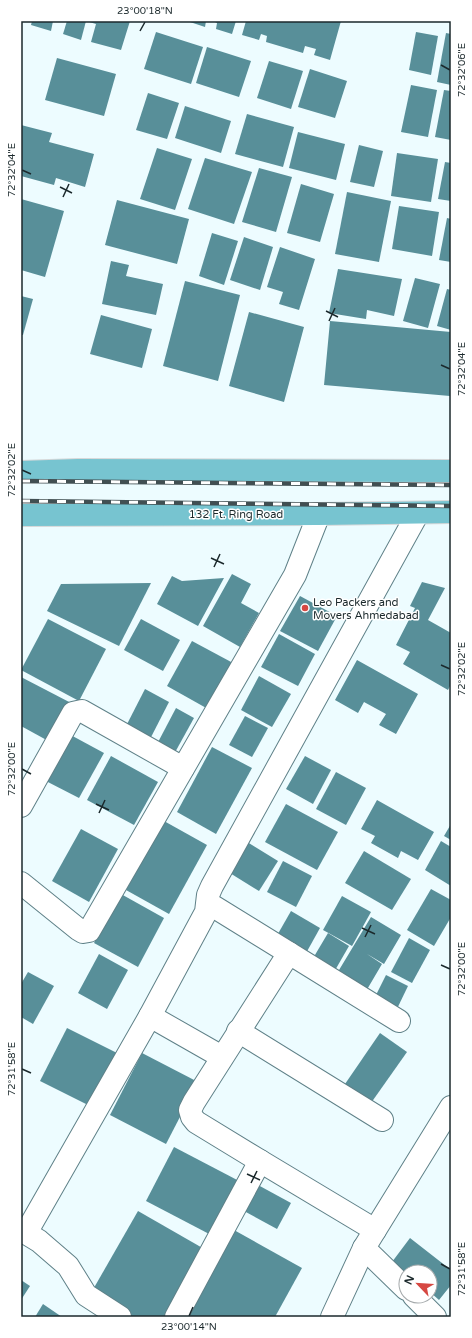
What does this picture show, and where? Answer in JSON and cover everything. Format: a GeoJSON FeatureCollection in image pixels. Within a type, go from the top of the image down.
{"type":"FeatureCollection","features":[{"type":"Feature","properties":{"kind":"main road"},"geometry":{"type":"LineString","coordinates":[[21,472],[78,470],[451,471]]}},
{"type":"Feature","properties":{"kind":"main road","name":"132 Ft. Ring Road"},"geometry":{"type":"LineString","coordinates":[[21,515],[451,512]]}},
{"type":"Feature","properties":{"kind":"street"},"geometry":{"type":"LineString","coordinates":[[120,1317],[86,1295],[68,1266],[39,1241],[23,1231],[150,1016],[206,912],[208,895],[212,886],[418,513]]}},
{"type":"Feature","properties":{"kind":"street"},"geometry":{"type":"LineString","coordinates":[[21,883],[78,930],[83,932],[89,931],[295,575],[319,514]]}},
{"type":"Feature","properties":{"kind":"street"},"geometry":{"type":"LineString","coordinates":[[21,806],[73,713],[77,711],[82,711],[183,768]]}},
{"type":"Feature","properties":{"kind":"street"},"geometry":{"type":"LineString","coordinates":[[208,903],[399,1021]]}},
{"type":"Feature","properties":{"kind":"street"},"geometry":{"type":"LineString","coordinates":[[289,953],[194,1102],[190,1110],[192,1117],[196,1122],[260,1161],[370,1239],[398,1278]]}},
{"type":"Feature","properties":{"kind":"street"},"geometry":{"type":"LineString","coordinates":[[150,1016],[222,1057]]}},
{"type":"Feature","properties":{"kind":"street"},"geometry":{"type":"LineString","coordinates":[[238,1031],[382,1120]]}},
{"type":"Feature","properties":{"kind":"street"},"geometry":{"type":"LineString","coordinates":[[332,1317],[370,1239],[451,1107]]}},
{"type":"Feature","properties":{"kind":"street"},"geometry":{"type":"LineString","coordinates":[[176,1317],[260,1161]]}},
{"type":"Feature","properties":{"kind":"street"},"geometry":{"type":"LineString","coordinates":[[422,1304],[435,1317]]}},
{"type":"Feature","properties":{"kind":"building"},"geometry":{"type":"Polygon","coordinates":[[[32,21],[53,21],[51,31],[31,25],[32,21]]]}},
{"type":"Feature","properties":{"kind":"building"},"geometry":{"type":"Polygon","coordinates":[[[67,21],[86,21],[81,40],[63,34],[67,21]]]}},
{"type":"Feature","properties":{"kind":"building"},"geometry":{"type":"Polygon","coordinates":[[[86,21],[130,21],[121,50],[91,42],[96,24],[86,21]]]}},
{"type":"Feature","properties":{"kind":"building"},"geometry":{"type":"Polygon","coordinates":[[[187,21],[206,21],[205,27],[187,21]]]}},
{"type":"Feature","properties":{"kind":"building"},"geometry":{"type":"Polygon","coordinates":[[[213,21],[236,21],[232,34],[216,29],[217,23],[213,21]]]}},
{"type":"Feature","properties":{"kind":"building"},"geometry":{"type":"Polygon","coordinates":[[[246,21],[341,21],[330,60],[314,55],[316,49],[305,46],[303,53],[266,42],[267,36],[261,34],[259,40],[242,35],[246,21]]]}},
{"type":"Feature","properties":{"kind":"building"},"geometry":{"type":"Polygon","coordinates":[[[156,32],[203,47],[191,84],[144,69],[156,32]]]}},
{"type":"Feature","properties":{"kind":"building"},"geometry":{"type":"Polygon","coordinates":[[[416,32],[438,36],[431,75],[409,70],[416,32]]]}},
{"type":"Feature","properties":{"kind":"building"},"geometry":{"type":"Polygon","coordinates":[[[446,33],[451,34],[451,85],[437,82],[446,33]]]}},
{"type":"Feature","properties":{"kind":"building"},"geometry":{"type":"Polygon","coordinates":[[[207,47],[251,61],[239,97],[196,83],[207,47]]]}},
{"type":"Feature","properties":{"kind":"building"},"geometry":{"type":"Polygon","coordinates":[[[57,58],[116,74],[104,116],[45,100],[57,58]]]}},
{"type":"Feature","properties":{"kind":"building"},"geometry":{"type":"Polygon","coordinates":[[[269,61],[303,71],[291,109],[257,98],[269,61]]]}},
{"type":"Feature","properties":{"kind":"building"},"geometry":{"type":"Polygon","coordinates":[[[310,69],[347,81],[335,118],[298,107],[310,69]]]}},
{"type":"Feature","properties":{"kind":"building"},"geometry":{"type":"Polygon","coordinates":[[[411,85],[437,90],[428,137],[401,132],[411,85]]]}},
{"type":"Feature","properties":{"kind":"building"},"geometry":{"type":"Polygon","coordinates":[[[444,90],[451,91],[451,140],[435,137],[444,90]]]}},
{"type":"Feature","properties":{"kind":"building"},"geometry":{"type":"Polygon","coordinates":[[[148,93],[179,103],[167,139],[136,130],[148,93]]]}},
{"type":"Feature","properties":{"kind":"building"},"geometry":{"type":"Polygon","coordinates":[[[185,106],[231,121],[221,153],[175,138],[185,106]]]}},
{"type":"Feature","properties":{"kind":"building"},"geometry":{"type":"Polygon","coordinates":[[[247,114],[294,127],[283,167],[235,154],[247,114]]]}},
{"type":"Feature","properties":{"kind":"building"},"geometry":{"type":"Polygon","coordinates":[[[21,125],[52,133],[49,142],[94,154],[85,187],[56,178],[54,185],[21,176],[21,125]]]}},
{"type":"Feature","properties":{"kind":"building"},"geometry":{"type":"Polygon","coordinates":[[[298,132],[345,144],[336,180],[289,168],[298,132]]]}},
{"type":"Feature","properties":{"kind":"building"},"geometry":{"type":"Polygon","coordinates":[[[359,145],[383,151],[374,187],[350,182],[359,145]]]}},
{"type":"Feature","properties":{"kind":"building"},"geometry":{"type":"Polygon","coordinates":[[[157,148],[192,159],[175,210],[140,199],[157,148]]]}},
{"type":"Feature","properties":{"kind":"building"},"geometry":{"type":"Polygon","coordinates":[[[397,153],[438,159],[431,202],[391,196],[397,153]]]}},
{"type":"Feature","properties":{"kind":"building"},"geometry":{"type":"Polygon","coordinates":[[[205,158],[252,172],[234,224],[188,209],[205,158]]]}},
{"type":"Feature","properties":{"kind":"building"},"geometry":{"type":"Polygon","coordinates":[[[445,162],[451,163],[451,201],[438,199],[445,162]]]}},
{"type":"Feature","properties":{"kind":"building"},"geometry":{"type":"Polygon","coordinates":[[[259,168],[292,177],[276,232],[242,222],[259,168]]]}},
{"type":"Feature","properties":{"kind":"building"},"geometry":{"type":"Polygon","coordinates":[[[301,184],[334,194],[320,242],[287,233],[301,184]]]}},
{"type":"Feature","properties":{"kind":"building"},"geometry":{"type":"Polygon","coordinates":[[[347,192],[391,201],[379,262],[335,254],[347,192]]]}},
{"type":"Feature","properties":{"kind":"building"},"geometry":{"type":"Polygon","coordinates":[[[21,199],[64,211],[45,277],[21,270],[21,199]]]}},
{"type":"Feature","properties":{"kind":"building"},"geometry":{"type":"Polygon","coordinates":[[[117,200],[189,219],[177,264],[105,245],[117,200]]]}},
{"type":"Feature","properties":{"kind":"building"},"geometry":{"type":"Polygon","coordinates":[[[399,206],[439,212],[432,256],[392,249],[399,206]]]}},
{"type":"Feature","properties":{"kind":"building"},"geometry":{"type":"Polygon","coordinates":[[[447,218],[451,219],[451,262],[439,260],[447,218]]]}},
{"type":"Feature","properties":{"kind":"building"},"geometry":{"type":"Polygon","coordinates":[[[212,233],[238,241],[224,285],[199,276],[212,233]]]}},
{"type":"Feature","properties":{"kind":"building"},"geometry":{"type":"Polygon","coordinates":[[[244,237],[273,247],[260,290],[230,280],[244,237]]]}},
{"type":"Feature","properties":{"kind":"building"},"geometry":{"type":"Polygon","coordinates":[[[280,247],[315,259],[299,310],[279,304],[283,292],[267,287],[280,247]]]}},
{"type":"Feature","properties":{"kind":"building"},"geometry":{"type":"Polygon","coordinates":[[[111,261],[129,265],[126,276],[163,284],[156,315],[102,304],[111,261]]]}},
{"type":"Feature","properties":{"kind":"building"},"geometry":{"type":"Polygon","coordinates":[[[338,269],[402,279],[394,316],[367,310],[366,319],[329,313],[338,269]]]}},
{"type":"Feature","properties":{"kind":"building"},"geometry":{"type":"Polygon","coordinates":[[[415,278],[440,284],[428,328],[403,321],[415,278]]]}},
{"type":"Feature","properties":{"kind":"building"},"geometry":{"type":"Polygon","coordinates":[[[185,281],[240,295],[218,381],[163,366],[185,281]]]}},
{"type":"Feature","properties":{"kind":"building"},"geometry":{"type":"Polygon","coordinates":[[[447,289],[451,290],[451,330],[437,326],[447,289]]]}},
{"type":"Feature","properties":{"kind":"building"},"geometry":{"type":"Polygon","coordinates":[[[21,296],[33,299],[23,335],[21,335],[21,296]]]}},
{"type":"Feature","properties":{"kind":"building"},"geometry":{"type":"Polygon","coordinates":[[[249,312],[304,327],[284,402],[229,386],[249,312]]]}},
{"type":"Feature","properties":{"kind":"building"},"geometry":{"type":"Polygon","coordinates":[[[101,315],[152,329],[142,368],[90,354],[101,315]]]}},
{"type":"Feature","properties":{"kind":"building"},"geometry":{"type":"Polygon","coordinates":[[[330,321],[451,332],[450,396],[324,385],[330,321]]]}},
{"type":"Feature","properties":{"kind":"building"},"geometry":{"type":"Polygon","coordinates":[[[232,574],[251,584],[241,603],[259,613],[240,647],[203,626],[232,574]]]}},
{"type":"Feature","properties":{"kind":"building"},"geometry":{"type":"Polygon","coordinates":[[[172,576],[182,581],[224,578],[198,626],[157,604],[172,576]]]}},
{"type":"Feature","properties":{"kind":"building"},"geometry":{"type":"Polygon","coordinates":[[[422,582],[445,588],[428,620],[451,633],[451,684],[448,690],[403,664],[410,652],[396,645],[415,608],[410,606],[422,582]]]}},
{"type":"Feature","properties":{"kind":"building"},"geometry":{"type":"Polygon","coordinates":[[[151,583],[119,646],[47,611],[61,584],[151,583]]]}},
{"type":"Feature","properties":{"kind":"building"},"geometry":{"type":"Polygon","coordinates":[[[300,596],[337,616],[318,651],[280,631],[300,596]]]}},
{"type":"Feature","properties":{"kind":"building"},"geometry":{"type":"Polygon","coordinates":[[[48,619],[106,649],[79,701],[21,670],[48,619]]]}},
{"type":"Feature","properties":{"kind":"building"},"geometry":{"type":"Polygon","coordinates":[[[141,619],[180,640],[163,671],[124,650],[141,619]]]}},
{"type":"Feature","properties":{"kind":"building"},"geometry":{"type":"Polygon","coordinates":[[[279,634],[315,654],[298,686],[261,667],[279,634]]]}},
{"type":"Feature","properties":{"kind":"building"},"geometry":{"type":"Polygon","coordinates":[[[192,641],[233,663],[208,709],[167,686],[192,641]]]}},
{"type":"Feature","properties":{"kind":"building"},"geometry":{"type":"Polygon","coordinates":[[[357,660],[418,694],[396,734],[379,725],[386,714],[364,702],[358,713],[335,700],[357,660]]]}},
{"type":"Feature","properties":{"kind":"building"},"geometry":{"type":"Polygon","coordinates":[[[259,676],[291,694],[272,727],[241,710],[259,676]]]}},
{"type":"Feature","properties":{"kind":"building"},"geometry":{"type":"Polygon","coordinates":[[[21,677],[73,704],[52,743],[21,726],[21,677]]]}},
{"type":"Feature","properties":{"kind":"building"},"geometry":{"type":"Polygon","coordinates":[[[145,689],[169,702],[148,743],[124,730],[145,689]]]}},
{"type":"Feature","properties":{"kind":"building"},"geometry":{"type":"Polygon","coordinates":[[[176,708],[194,718],[173,756],[156,746],[176,708]]]}},
{"type":"Feature","properties":{"kind":"building"},"geometry":{"type":"Polygon","coordinates":[[[245,716],[268,728],[252,757],[229,745],[245,716]]]}},
{"type":"Feature","properties":{"kind":"building"},"geometry":{"type":"Polygon","coordinates":[[[67,733],[104,753],[79,798],[42,779],[67,733]]]}},
{"type":"Feature","properties":{"kind":"building"},"geometry":{"type":"Polygon","coordinates":[[[212,747],[252,768],[216,834],[177,812],[212,747]]]}},
{"type":"Feature","properties":{"kind":"building"},"geometry":{"type":"Polygon","coordinates":[[[111,756],[158,782],[134,825],[87,800],[111,756]]]}},
{"type":"Feature","properties":{"kind":"building"},"geometry":{"type":"Polygon","coordinates":[[[305,756],[331,770],[313,804],[286,789],[305,756]]]}},
{"type":"Feature","properties":{"kind":"building"},"geometry":{"type":"Polygon","coordinates":[[[336,772],[366,788],[346,825],[316,809],[336,772]]]}},
{"type":"Feature","properties":{"kind":"building"},"geometry":{"type":"Polygon","coordinates":[[[377,800],[434,832],[418,860],[401,851],[398,858],[371,843],[375,836],[361,829],[377,800]]]}},
{"type":"Feature","properties":{"kind":"building"},"geometry":{"type":"Polygon","coordinates":[[[286,804],[338,832],[317,870],[265,842],[286,804]]]}},
{"type":"Feature","properties":{"kind":"building"},"geometry":{"type":"Polygon","coordinates":[[[164,821],[207,845],[169,914],[126,890],[164,821]]]}},
{"type":"Feature","properties":{"kind":"building"},"geometry":{"type":"Polygon","coordinates":[[[451,824],[451,840],[444,836],[451,824]]]}},
{"type":"Feature","properties":{"kind":"building"},"geometry":{"type":"Polygon","coordinates":[[[81,829],[118,849],[89,902],[52,881],[81,829]]]}},
{"type":"Feature","properties":{"kind":"building"},"geometry":{"type":"Polygon","coordinates":[[[244,840],[278,861],[259,891],[225,870],[244,840]]]}},
{"type":"Feature","properties":{"kind":"building"},"geometry":{"type":"Polygon","coordinates":[[[441,841],[451,847],[451,886],[425,870],[441,841]]]}},
{"type":"Feature","properties":{"kind":"building"},"geometry":{"type":"Polygon","coordinates":[[[364,851],[411,879],[392,910],[345,883],[364,851]]]}},
{"type":"Feature","properties":{"kind":"building"},"geometry":{"type":"Polygon","coordinates":[[[283,861],[312,876],[296,907],[267,892],[283,861]]]}},
{"type":"Feature","properties":{"kind":"building"},"geometry":{"type":"Polygon","coordinates":[[[431,889],[451,900],[451,917],[434,946],[407,930],[431,889]]]}},
{"type":"Feature","properties":{"kind":"building"},"geometry":{"type":"Polygon","coordinates":[[[121,894],[164,918],[138,967],[94,943],[121,894]]]}},
{"type":"Feature","properties":{"kind":"building"},"geometry":{"type":"Polygon","coordinates":[[[342,896],[371,912],[352,946],[323,930],[342,896]]]}},
{"type":"Feature","properties":{"kind":"building"},"geometry":{"type":"Polygon","coordinates":[[[291,911],[320,928],[305,955],[275,939],[291,911]]]}},
{"type":"Feature","properties":{"kind":"building"},"geometry":{"type":"Polygon","coordinates":[[[371,917],[401,935],[384,964],[367,954],[382,964],[362,998],[333,980],[371,917]]]}},
{"type":"Feature","properties":{"kind":"building"},"geometry":{"type":"Polygon","coordinates":[[[328,933],[349,946],[330,979],[309,965],[328,933]]]}},
{"type":"Feature","properties":{"kind":"building"},"geometry":{"type":"Polygon","coordinates":[[[409,938],[430,950],[412,983],[391,972],[409,938]]]}},
{"type":"Feature","properties":{"kind":"building"},"geometry":{"type":"Polygon","coordinates":[[[99,954],[128,970],[107,1009],[78,993],[99,954]]]}},
{"type":"Feature","properties":{"kind":"building"},"geometry":{"type":"Polygon","coordinates":[[[28,972],[54,986],[33,1024],[21,1017],[21,984],[28,972]]]}},
{"type":"Feature","properties":{"kind":"building"},"geometry":{"type":"Polygon","coordinates":[[[386,975],[408,986],[394,1015],[372,1003],[386,975]]]}},
{"type":"Feature","properties":{"kind":"building"},"geometry":{"type":"Polygon","coordinates":[[[67,1028],[121,1055],[94,1108],[40,1081],[67,1028]]]}},
{"type":"Feature","properties":{"kind":"building"},"geometry":{"type":"Polygon","coordinates":[[[380,1033],[407,1052],[371,1103],[345,1084],[380,1033]]]}},
{"type":"Feature","properties":{"kind":"building"},"geometry":{"type":"Polygon","coordinates":[[[142,1053],[198,1082],[166,1144],[110,1115],[142,1053]]]}},
{"type":"Feature","properties":{"kind":"building"},"geometry":{"type":"Polygon","coordinates":[[[174,1147],[241,1182],[213,1236],[146,1201],[174,1147]]]}},
{"type":"Feature","properties":{"kind":"building"},"geometry":{"type":"Polygon","coordinates":[[[258,1185],[291,1203],[277,1229],[244,1211],[258,1185]]]}},
{"type":"Feature","properties":{"kind":"building"},"geometry":{"type":"Polygon","coordinates":[[[138,1211],[206,1250],[168,1317],[133,1317],[91,1293],[138,1211]]]}},
{"type":"Feature","properties":{"kind":"building"},"geometry":{"type":"Polygon","coordinates":[[[234,1230],[302,1268],[275,1317],[187,1317],[234,1230]]]}},
{"type":"Feature","properties":{"kind":"building"},"geometry":{"type":"Polygon","coordinates":[[[410,1238],[451,1270],[451,1285],[439,1300],[438,1264],[398,1264],[398,1267],[392,1262],[410,1238]]]}},
{"type":"Feature","properties":{"kind":"building"},"geometry":{"type":"Polygon","coordinates":[[[21,1280],[30,1286],[21,1300],[21,1280]]]}},
{"type":"Feature","properties":{"kind":"building"},"geometry":{"type":"Polygon","coordinates":[[[43,1304],[62,1317],[35,1317],[43,1304]]]}},
{"type":"Feature","properties":{"kind":"railway"},"geometry":{"type":"LineString","coordinates":[[21,481],[451,485]]}},
{"type":"Feature","properties":{"kind":"railway"},"geometry":{"type":"LineString","coordinates":[[21,501],[451,506]]}},
{"type":"Feature","properties":{"kind":"place","name":"Leo Packers and Movers Ahmedabad"},"geometry":{"type":"Point","coordinates":[305,608]}}]}
